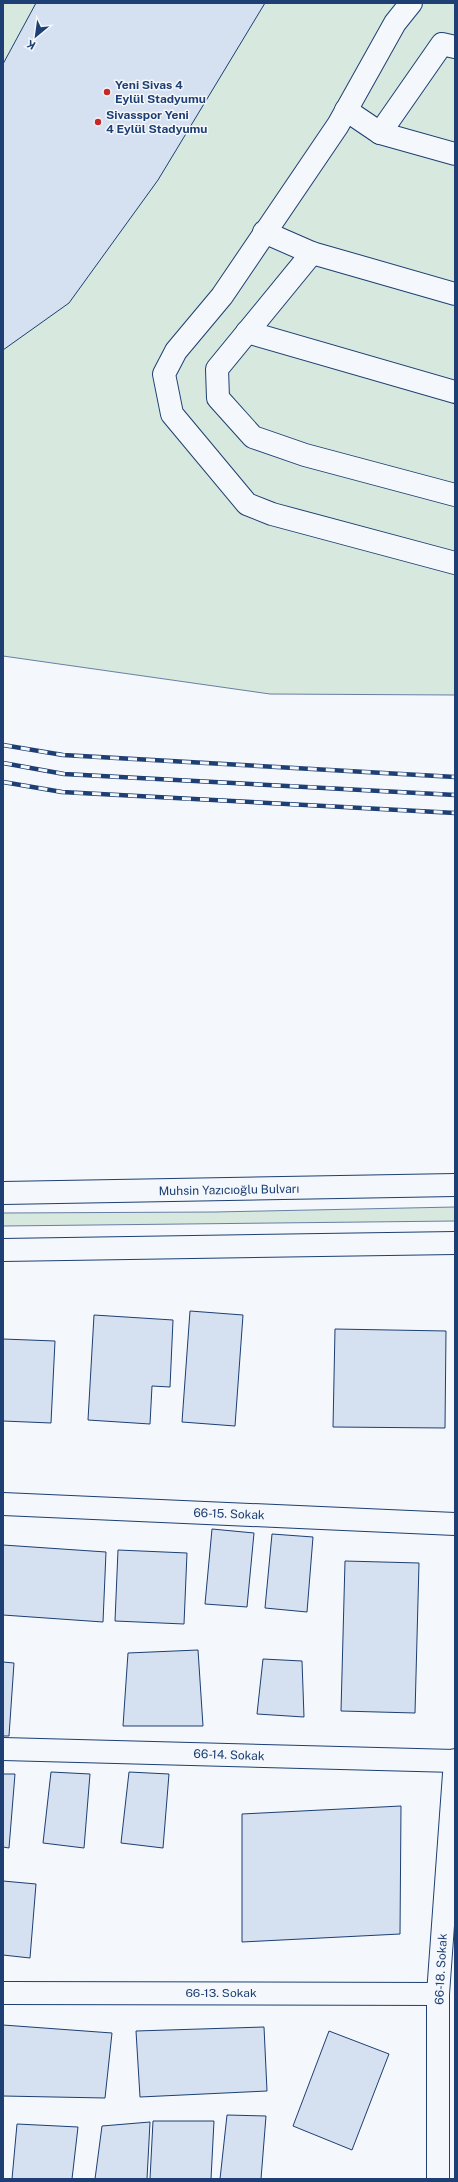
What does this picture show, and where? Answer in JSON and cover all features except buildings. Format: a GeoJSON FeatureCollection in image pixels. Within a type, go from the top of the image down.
{"type":"FeatureCollection","features":[{"type":"Feature","properties":{"kind":"street"},"geometry":{"type":"LineString","coordinates":[[411,3],[395,23],[338,125],[222,296],[176,351],[164,374],[172,414],[247,504],[272,514],[455,563]]}},
{"type":"Feature","properties":{"kind":"street"},"geometry":{"type":"LineString","coordinates":[[380,133],[442,44],[455,47]]}},
{"type":"Feature","properties":{"kind":"street"},"geometry":{"type":"LineString","coordinates":[[346,110],[380,133],[455,154]]}},
{"type":"Feature","properties":{"kind":"street"},"geometry":{"type":"LineString","coordinates":[[264,232],[312,253],[455,294]]}},
{"type":"Feature","properties":{"kind":"street"},"geometry":{"type":"LineString","coordinates":[[312,253],[217,369],[218,398],[253,436],[305,455],[455,495]]}},
{"type":"Feature","properties":{"kind":"street"},"geometry":{"type":"LineString","coordinates":[[248,332],[455,392]]}},
{"type":"Feature","properties":{"kind":"street","name":"Muhsin Yazıcıoğlu Bulvarı"},"geometry":{"type":"LineString","coordinates":[[3,1193],[455,1185]]}},
{"type":"Feature","properties":{"kind":"street"},"geometry":{"type":"LineString","coordinates":[[3,1250],[455,1243]]}},
{"type":"Feature","properties":{"kind":"street","name":"66-15. Sokak"},"geometry":{"type":"LineString","coordinates":[[3,1504],[455,1524]]}},
{"type":"Feature","properties":{"kind":"street","name":"66-14. Sokak"},"geometry":{"type":"LineString","coordinates":[[3,1749],[455,1761]]}},
{"type":"Feature","properties":{"kind":"street","name":"66-18. Sokak"},"geometry":{"type":"LineString","coordinates":[[438,2179],[438,1994],[450,1898],[455,1761]]}},
{"type":"Feature","properties":{"kind":"street","name":"66-13. Sokak"},"geometry":{"type":"LineString","coordinates":[[3,1992],[438,1994]]}},
{"type":"Feature","properties":{"kind":"shaded area"},"geometry":{"type":"Polygon","coordinates":[[[3,3],[455,3],[455,695],[270,694],[3,656],[3,3]]]}},
{"type":"Feature","properties":{"kind":"shaded area"},"geometry":{"type":"Polygon","coordinates":[[[455,1207],[455,1221],[3,1226],[3,1213],[215,1212],[455,1207]]]}},
{"type":"Feature","properties":{"kind":"railway"},"geometry":{"type":"LineString","coordinates":[[3,745],[63,755],[455,777]]}},
{"type":"Feature","properties":{"kind":"railway"},"geometry":{"type":"LineString","coordinates":[[3,763],[64,774],[455,795]]}},
{"type":"Feature","properties":{"kind":"railway"},"geometry":{"type":"LineString","coordinates":[[3,782],[62,792],[455,813]]}},
{"type":"Feature","properties":{"kind":"place","name":"Yeni Sivas 4 Eylül Stadyumu"},"geometry":{"type":"Point","coordinates":[107,92]}},
{"type":"Feature","properties":{"kind":"place","name":"Sivasspor Yeni 4 Eylül Stadyumu"},"geometry":{"type":"Point","coordinates":[98,122]}}]}
